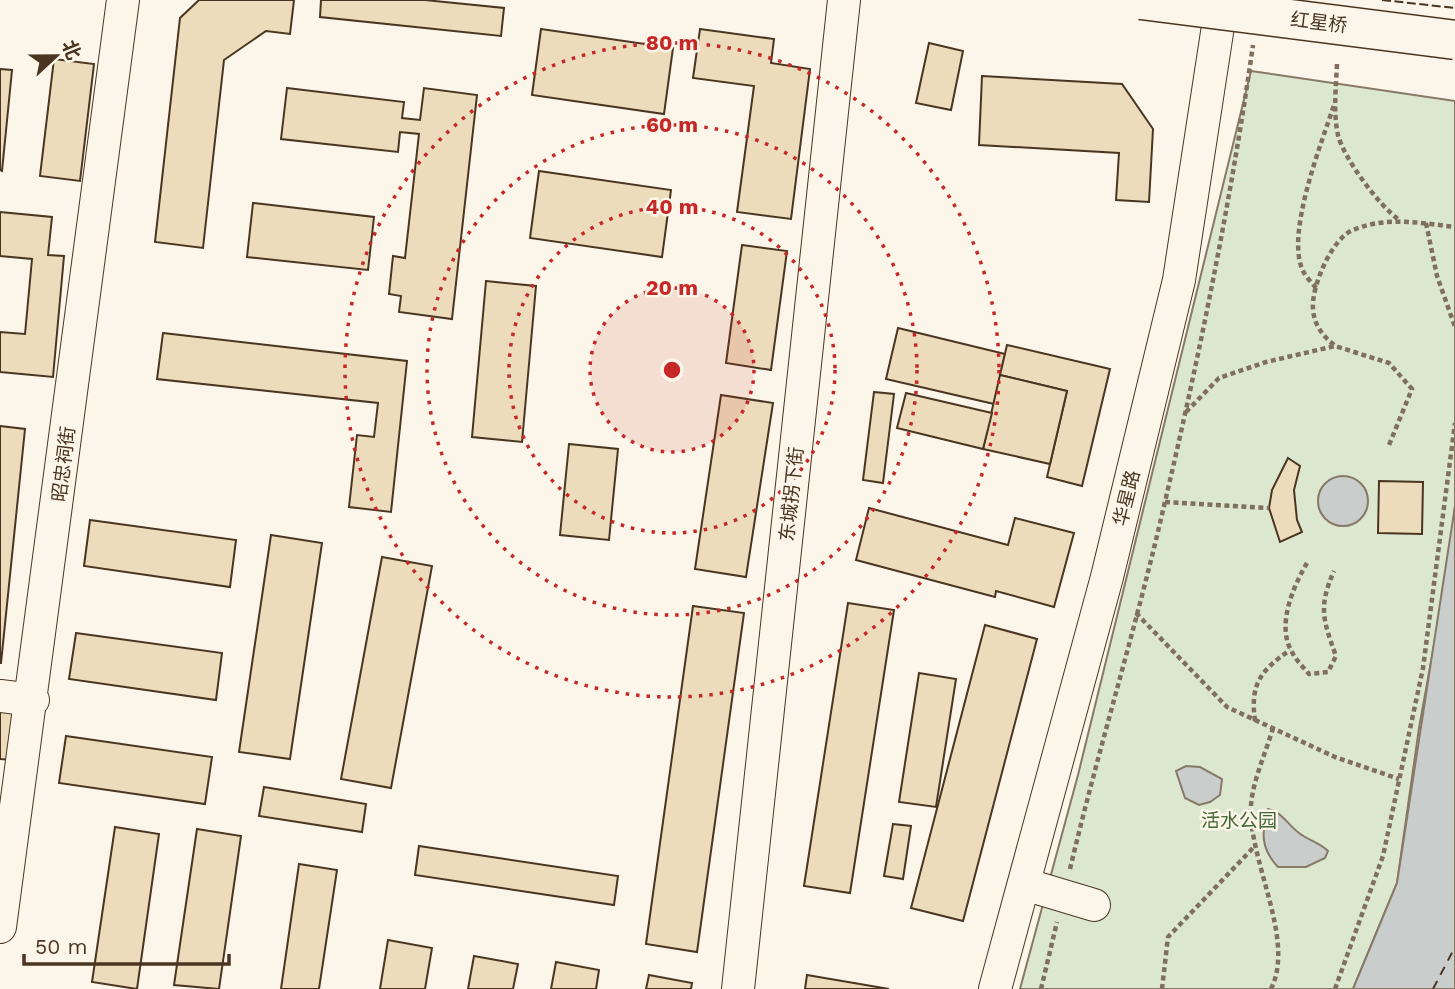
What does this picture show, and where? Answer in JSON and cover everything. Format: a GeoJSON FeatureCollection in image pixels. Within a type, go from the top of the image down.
{"type":"FeatureCollection","features":[{"type":"Feature","properties":{"kind":"main road","name":"红星桥"},"geometry":{"type":"LineString","coordinates":[[1140,0],[1455,40]]}},
{"type":"Feature","properties":{"kind":"street","name":"昭忠祠街"},"geometry":{"type":"LineString","coordinates":[[0,927],[33,700],[123,0]]}},
{"type":"Feature","properties":{"kind":"street","name":"东城拐下街"},"geometry":{"type":"LineString","coordinates":[[737,989],[844,0]]}},
{"type":"Feature","properties":{"kind":"street","name":"华星路"},"geometry":{"type":"LineString","coordinates":[[995,989],[1107,577],[1179,280],[1222,0]]}},
{"type":"Feature","properties":{"kind":"street"},"geometry":{"type":"LineString","coordinates":[[0,696],[33,700]]}},
{"type":"Feature","properties":{"kind":"street"},"geometry":{"type":"LineString","coordinates":[[1024,884],[1094,905]]}},
{"type":"Feature","properties":{"kind":"path"},"geometry":{"type":"LineString","coordinates":[[1041,989],[1165,502],[1216,277],[1241,135],[1254,37]]}},
{"type":"Feature","properties":{"kind":"path"},"geometry":{"type":"LineString","coordinates":[[1316,288],[1302,270],[1299,236],[1304,200],[1334,105],[1338,64]]}},
{"type":"Feature","properties":{"kind":"path"},"geometry":{"type":"LineString","coordinates":[[1334,105],[1339,138],[1379,205],[1398,220]]}},
{"type":"Feature","properties":{"kind":"path"},"geometry":{"type":"LineString","coordinates":[[1389,445],[1412,389],[1389,363],[1335,345],[1321,335],[1313,309],[1316,288],[1328,254],[1351,230],[1398,220],[1455,227]]}},
{"type":"Feature","properties":{"kind":"path"},"geometry":{"type":"LineString","coordinates":[[1426,223],[1437,276],[1455,327]]}},
{"type":"Feature","properties":{"kind":"path"},"geometry":{"type":"LineString","coordinates":[[1185,412],[1219,378],[1266,362],[1335,345]]}},
{"type":"Feature","properties":{"kind":"path"},"geometry":{"type":"LineString","coordinates":[[1335,989],[1383,856],[1423,668],[1455,423]]}},
{"type":"Feature","properties":{"kind":"path"},"geometry":{"type":"LineString","coordinates":[[1165,502],[1269,508]]}},
{"type":"Feature","properties":{"kind":"path"},"geometry":{"type":"LineString","coordinates":[[1307,563],[1297,580],[1286,621],[1290,650],[1309,674],[1328,672],[1336,656],[1322,619],[1324,593],[1334,570]]}},
{"type":"Feature","properties":{"kind":"path"},"geometry":{"type":"LineString","coordinates":[[1136,612],[1227,707],[1335,757],[1399,779]]}},
{"type":"Feature","properties":{"kind":"path"},"geometry":{"type":"LineString","coordinates":[[1255,721],[1252,698],[1254,685],[1274,661],[1290,650]]}},
{"type":"Feature","properties":{"kind":"path"},"geometry":{"type":"LineString","coordinates":[[1271,989],[1279,948],[1254,848],[1251,804],[1273,728]]}},
{"type":"Feature","properties":{"kind":"path"},"geometry":{"type":"LineString","coordinates":[[1161,989],[1168,937],[1254,848]]}},
{"type":"Feature","properties":{"kind":"green space","name":"活水公园"},"geometry":{"type":"Polygon","coordinates":[[[1251,71],[1455,101],[1455,506],[1448,568],[1419,728],[1397,883],[1353,989],[1020,989],[1078,775],[1251,71]]]}},
{"type":"Feature","properties":{"kind":"shaded area"},"geometry":{"type":"Polygon","coordinates":[[[1343,476],[1361,483],[1368,501],[1361,519],[1343,526],[1325,519],[1318,501],[1325,483],[1343,476]]]}},
{"type":"Feature","properties":{"kind":"shaded area"},"geometry":{"type":"Polygon","coordinates":[[[1455,506],[1455,989],[1353,989],[1397,883],[1455,506]]]}},
{"type":"Feature","properties":{"kind":"shaded area"},"geometry":{"type":"Polygon","coordinates":[[[1186,766],[1200,767],[1222,779],[1220,795],[1199,805],[1185,798],[1176,771],[1186,766]]]}},
{"type":"Feature","properties":{"kind":"shaded area"},"geometry":{"type":"Polygon","coordinates":[[[1268,809],[1281,815],[1295,830],[1325,848],[1328,851],[1325,858],[1306,867],[1278,867],[1268,854],[1264,840],[1268,809]]]}},
{"type":"Feature","properties":{"kind":"building"},"geometry":{"type":"Polygon","coordinates":[[[199,0],[294,0],[290,34],[266,31],[224,60],[203,248],[155,242],[180,18],[199,0]]]}},
{"type":"Feature","properties":{"kind":"building"},"geometry":{"type":"Polygon","coordinates":[[[321,0],[425,0],[504,8],[501,36],[320,17],[321,0]]]}},
{"type":"Feature","properties":{"kind":"building"},"geometry":{"type":"Polygon","coordinates":[[[541,29],[673,48],[664,114],[532,95],[541,29]]]}},
{"type":"Feature","properties":{"kind":"building"},"geometry":{"type":"Polygon","coordinates":[[[700,29],[774,39],[771,63],[810,69],[791,219],[737,212],[754,86],[693,78],[700,29]]]}},
{"type":"Feature","properties":{"kind":"building"},"geometry":{"type":"Polygon","coordinates":[[[929,43],[963,51],[951,110],[916,103],[929,43]]]}},
{"type":"Feature","properties":{"kind":"building"},"geometry":{"type":"Polygon","coordinates":[[[54,59],[94,64],[80,181],[40,176],[54,59]]]}},
{"type":"Feature","properties":{"kind":"building"},"geometry":{"type":"Polygon","coordinates":[[[0,69],[12,70],[2,171],[0,170],[0,69]]]}},
{"type":"Feature","properties":{"kind":"building"},"geometry":{"type":"Polygon","coordinates":[[[982,76],[1122,84],[1153,129],[1149,202],[1116,200],[1119,153],[979,145],[982,76]]]}},
{"type":"Feature","properties":{"kind":"building"},"geometry":{"type":"Polygon","coordinates":[[[287,88],[404,102],[402,118],[420,120],[424,88],[477,95],[452,319],[399,312],[401,296],[389,294],[393,256],[405,258],[419,134],[400,132],[398,152],[281,139],[287,88]]]}},
{"type":"Feature","properties":{"kind":"building"},"geometry":{"type":"Polygon","coordinates":[[[539,171],[671,190],[662,257],[530,238],[539,171]]]}},
{"type":"Feature","properties":{"kind":"building"},"geometry":{"type":"Polygon","coordinates":[[[253,203],[374,217],[368,270],[247,257],[253,203]]]}},
{"type":"Feature","properties":{"kind":"building"},"geometry":{"type":"Polygon","coordinates":[[[0,212],[52,217],[48,255],[64,256],[53,377],[0,372],[0,332],[25,334],[32,259],[0,256],[0,212]]]}},
{"type":"Feature","properties":{"kind":"building"},"geometry":{"type":"Polygon","coordinates":[[[742,245],[787,251],[771,370],[726,363],[742,245]]]}},
{"type":"Feature","properties":{"kind":"building"},"geometry":{"type":"Polygon","coordinates":[[[486,281],[536,286],[522,442],[472,437],[486,281]]]}},
{"type":"Feature","properties":{"kind":"building"},"geometry":{"type":"Polygon","coordinates":[[[898,328],[1005,354],[994,404],[886,379],[898,328]]]}},
{"type":"Feature","properties":{"kind":"building"},"geometry":{"type":"Polygon","coordinates":[[[163,333],[407,361],[391,512],[349,507],[357,435],[374,437],[378,403],[157,379],[163,333]]]}},
{"type":"Feature","properties":{"kind":"building"},"geometry":{"type":"Polygon","coordinates":[[[1007,345],[1110,369],[1082,486],[1047,477],[1067,391],[1000,375],[1007,345]]]}},
{"type":"Feature","properties":{"kind":"building"},"geometry":{"type":"Polygon","coordinates":[[[1000,375],[1067,391],[1050,464],[983,449],[1000,375]]]}},
{"type":"Feature","properties":{"kind":"building"},"geometry":{"type":"Polygon","coordinates":[[[874,392],[894,394],[883,483],[863,480],[874,392]]]}},
{"type":"Feature","properties":{"kind":"building"},"geometry":{"type":"Polygon","coordinates":[[[906,393],[992,413],[983,449],[897,428],[906,393]]]}},
{"type":"Feature","properties":{"kind":"building"},"geometry":{"type":"Polygon","coordinates":[[[721,395],[773,403],[746,577],[695,569],[721,395]]]}},
{"type":"Feature","properties":{"kind":"building"},"geometry":{"type":"Polygon","coordinates":[[[0,426],[25,429],[1,663],[0,663],[0,426]]]}},
{"type":"Feature","properties":{"kind":"building"},"geometry":{"type":"Polygon","coordinates":[[[569,444],[618,449],[609,540],[560,535],[569,444]]]}},
{"type":"Feature","properties":{"kind":"building"},"geometry":{"type":"Polygon","coordinates":[[[1288,458],[1300,466],[1294,490],[1297,520],[1302,532],[1280,542],[1269,508],[1272,490],[1288,458]]]}},
{"type":"Feature","properties":{"kind":"building"},"geometry":{"type":"Polygon","coordinates":[[[1379,481],[1423,482],[1422,534],[1378,533],[1379,481]]]}},
{"type":"Feature","properties":{"kind":"building"},"geometry":{"type":"Polygon","coordinates":[[[869,508],[1008,545],[1015,518],[1074,533],[1054,607],[996,591],[995,597],[856,560],[869,508]]]}},
{"type":"Feature","properties":{"kind":"building"},"geometry":{"type":"Polygon","coordinates":[[[90,520],[236,540],[230,587],[84,566],[90,520]]]}},
{"type":"Feature","properties":{"kind":"building"},"geometry":{"type":"Polygon","coordinates":[[[271,535],[322,543],[290,759],[239,752],[271,535]]]}},
{"type":"Feature","properties":{"kind":"building"},"geometry":{"type":"Polygon","coordinates":[[[382,557],[432,566],[391,788],[341,779],[382,557]]]}},
{"type":"Feature","properties":{"kind":"building"},"geometry":{"type":"Polygon","coordinates":[[[848,603],[894,610],[850,893],[804,886],[848,603]]]}},
{"type":"Feature","properties":{"kind":"building"},"geometry":{"type":"Polygon","coordinates":[[[693,606],[744,613],[697,952],[646,944],[693,606]]]}},
{"type":"Feature","properties":{"kind":"building"},"geometry":{"type":"Polygon","coordinates":[[[985,625],[1037,639],[963,921],[911,908],[985,625]]]}},
{"type":"Feature","properties":{"kind":"building"},"geometry":{"type":"Polygon","coordinates":[[[76,633],[222,653],[216,700],[69,679],[76,633]]]}},
{"type":"Feature","properties":{"kind":"building"},"geometry":{"type":"Polygon","coordinates":[[[919,673],[956,679],[936,807],[899,802],[919,673]]]}},
{"type":"Feature","properties":{"kind":"building"},"geometry":{"type":"Polygon","coordinates":[[[0,709],[17,710],[12,760],[0,759],[0,709]]]}},
{"type":"Feature","properties":{"kind":"building"},"geometry":{"type":"Polygon","coordinates":[[[66,736],[212,757],[205,804],[59,783],[66,736]]]}},
{"type":"Feature","properties":{"kind":"building"},"geometry":{"type":"Polygon","coordinates":[[[264,787],[366,804],[362,832],[259,816],[264,787]]]}},
{"type":"Feature","properties":{"kind":"building"},"geometry":{"type":"Polygon","coordinates":[[[893,824],[911,826],[903,879],[884,876],[893,824]]]}},
{"type":"Feature","properties":{"kind":"building"},"geometry":{"type":"Polygon","coordinates":[[[115,827],[159,834],[137,989],[92,982],[115,827]]]}},
{"type":"Feature","properties":{"kind":"building"},"geometry":{"type":"Polygon","coordinates":[[[197,829],[241,836],[219,989],[174,985],[197,829]]]}},
{"type":"Feature","properties":{"kind":"building"},"geometry":{"type":"Polygon","coordinates":[[[419,846],[618,876],[614,905],[415,875],[419,846]]]}},
{"type":"Feature","properties":{"kind":"building"},"geometry":{"type":"Polygon","coordinates":[[[299,864],[337,870],[319,989],[281,989],[299,864]]]}},
{"type":"Feature","properties":{"kind":"building"},"geometry":{"type":"Polygon","coordinates":[[[388,940],[432,948],[425,989],[380,989],[388,940]]]}},
{"type":"Feature","properties":{"kind":"building"},"geometry":{"type":"Polygon","coordinates":[[[474,956],[518,964],[513,989],[468,989],[474,956]]]}},
{"type":"Feature","properties":{"kind":"building"},"geometry":{"type":"Polygon","coordinates":[[[556,962],[599,970],[596,989],[551,989],[556,962]]]}},
{"type":"Feature","properties":{"kind":"building"},"geometry":{"type":"Polygon","coordinates":[[[649,975],[692,983],[691,989],[646,989],[649,975]]]}},
{"type":"Feature","properties":{"kind":"building"},"geometry":{"type":"Polygon","coordinates":[[[807,975],[889,989],[805,989],[807,975]]]}},
{"type":"Feature","properties":{"kind":"ferry route"},"geometry":{"type":"LineString","coordinates":[[1433,989],[1455,947]]}},
{"type":"Feature","properties":{"kind":"fence"},"geometry":{"type":"LineString","coordinates":[[1382,0],[1455,8]]}}]}
